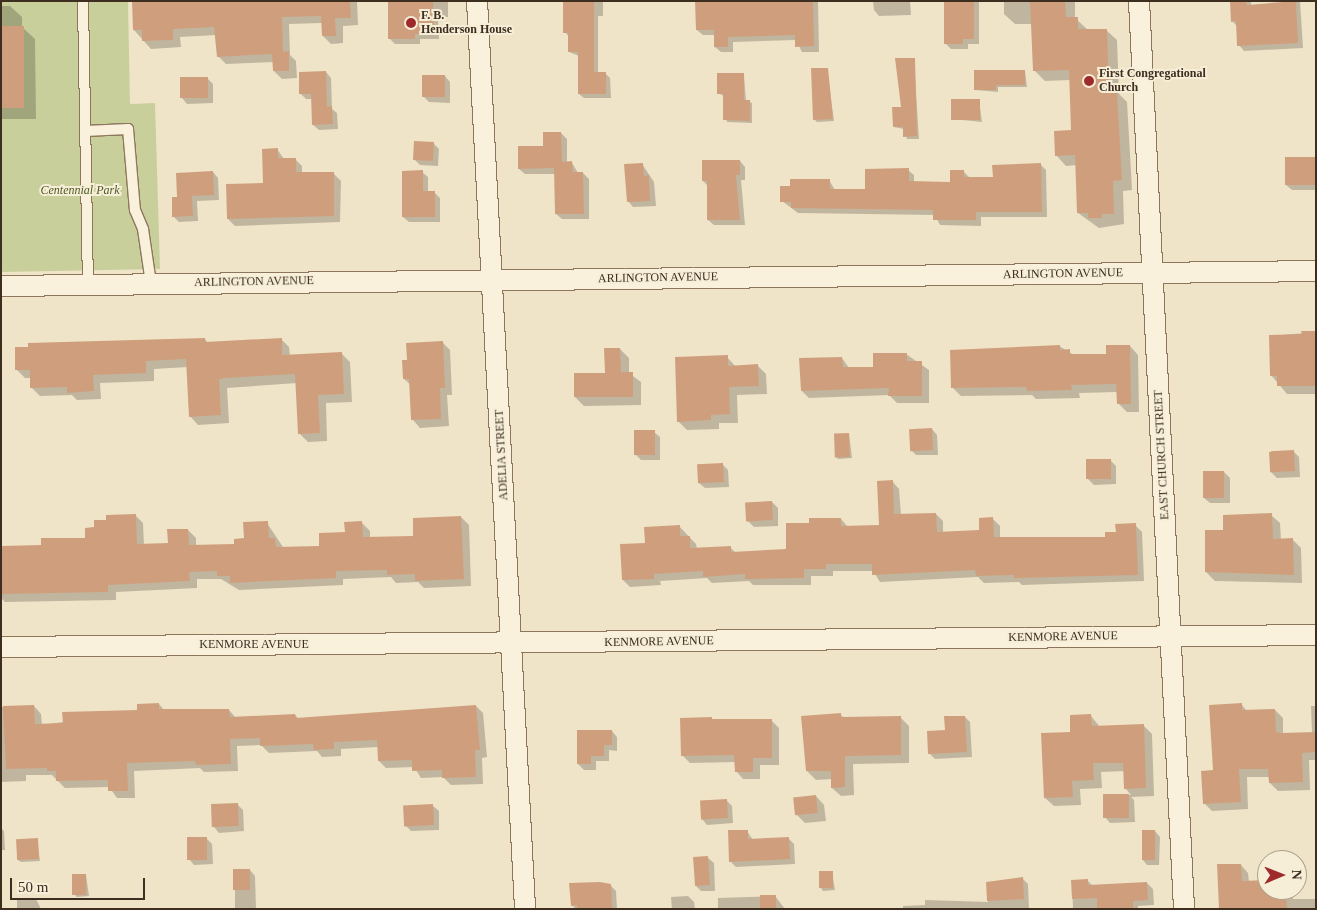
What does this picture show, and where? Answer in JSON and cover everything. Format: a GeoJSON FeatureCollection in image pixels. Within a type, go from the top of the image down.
{"type":"FeatureCollection","features":[{"type":"Feature","properties":{"kind":"street","name":"ADELIA STREET"},"geometry":{"type":"LineString","coordinates":[[477,1],[526,909]]}},
{"type":"Feature","properties":{"kind":"street","name":"EAST CHURCH STREET"},"geometry":{"type":"LineString","coordinates":[[1139,1],[1184,909]]}},
{"type":"Feature","properties":{"kind":"street","name":"ARLINGTON AVENUE"},"geometry":{"type":"LineString","coordinates":[[1,286],[1316,271]]}},
{"type":"Feature","properties":{"kind":"street","name":"KENMORE AVENUE"},"geometry":{"type":"LineString","coordinates":[[1,647],[1316,635]]}},
{"type":"Feature","properties":{"kind":"lane"},"geometry":{"type":"LineString","coordinates":[[83,1],[88,284]]}},
{"type":"Feature","properties":{"kind":"lane"},"geometry":{"type":"LineString","coordinates":[[86,131],[128,129],[134,210],[143,229],[151,283]]}},
{"type":"Feature","properties":{"kind":"green space","name":"Centennial Park"},"geometry":{"type":"Polygon","coordinates":[[[1,1],[128,1],[130,104],[155,103],[160,269],[1,272],[1,1]]]}},
{"type":"Feature","properties":{"kind":"building"},"geometry":{"type":"Polygon","coordinates":[[[132,1],[350,1],[351,18],[335,18],[336,36],[322,36],[321,16],[282,17],[283,52],[289,51],[289,71],[273,71],[272,54],[217,57],[214,27],[173,29],[173,40],[142,41],[142,30],[133,30],[132,1]]]}},
{"type":"Feature","properties":{"kind":"building","name":"F. B. Henderson House"},"geometry":{"type":"Polygon","coordinates":[[[388,1],[433,1],[434,34],[415,34],[415,39],[388,39],[388,1]]]}},
{"type":"Feature","properties":{"kind":"building"},"geometry":{"type":"Polygon","coordinates":[[[563,1],[594,1],[594,72],[606,72],[606,94],[578,94],[578,52],[568,52],[568,33],[563,33],[563,1]]]}},
{"type":"Feature","properties":{"kind":"building"},"geometry":{"type":"Polygon","coordinates":[[[695,1],[813,1],[814,46],[795,47],[795,35],[728,37],[728,47],[714,47],[714,30],[696,30],[695,1]]]}},
{"type":"Feature","properties":{"kind":"building"},"geometry":{"type":"Polygon","coordinates":[[[944,1],[974,1],[974,39],[963,39],[963,44],[944,44],[944,1]]]}},
{"type":"Feature","properties":{"kind":"building","name":"First Congregational Church"},"geometry":{"type":"Polygon","coordinates":[[[1030,1],[1065,1],[1066,17],[1078,17],[1078,29],[1107,29],[1109,91],[1117,91],[1122,180],[1113,181],[1114,214],[1102,214],[1102,218],[1088,218],[1088,213],[1077,213],[1075,155],[1055,156],[1054,131],[1071,130],[1069,70],[1033,71],[1030,1]]]}},
{"type":"Feature","properties":{"kind":"building"},"geometry":{"type":"Polygon","coordinates":[[[1230,1],[1246,1],[1247,5],[1296,1],[1298,43],[1237,46],[1236,21],[1231,22],[1230,1]]]}},
{"type":"Feature","properties":{"kind":"building"},"geometry":{"type":"Polygon","coordinates":[[[1,26],[24,26],[24,108],[1,108],[1,26]]]}},
{"type":"Feature","properties":{"kind":"building"},"geometry":{"type":"Polygon","coordinates":[[[895,58],[915,58],[917,136],[903,137],[903,127],[893,127],[892,107],[901,107],[895,58]]]}},
{"type":"Feature","properties":{"kind":"building"},"geometry":{"type":"Polygon","coordinates":[[[811,68],[828,68],[833,119],[813,120],[811,68]]]}},
{"type":"Feature","properties":{"kind":"building"},"geometry":{"type":"Polygon","coordinates":[[[974,70],[1025,70],[1025,85],[996,85],[996,90],[974,90],[974,70]]]}},
{"type":"Feature","properties":{"kind":"building"},"geometry":{"type":"Polygon","coordinates":[[[326,71],[327,107],[332,106],[333,124],[312,125],[311,94],[299,94],[299,72],[326,71]]]}},
{"type":"Feature","properties":{"kind":"building"},"geometry":{"type":"Polygon","coordinates":[[[717,73],[744,73],[744,100],[750,100],[750,121],[723,120],[723,94],[717,94],[717,73]]]}},
{"type":"Feature","properties":{"kind":"building"},"geometry":{"type":"Polygon","coordinates":[[[422,75],[445,75],[445,97],[422,97],[422,75]]]}},
{"type":"Feature","properties":{"kind":"building"},"geometry":{"type":"Polygon","coordinates":[[[180,77],[208,77],[208,98],[180,98],[180,77]]]}},
{"type":"Feature","properties":{"kind":"building"},"geometry":{"type":"Polygon","coordinates":[[[951,99],[980,99],[980,120],[951,120],[951,99]]]}},
{"type":"Feature","properties":{"kind":"building"},"geometry":{"type":"Polygon","coordinates":[[[543,132],[561,132],[562,162],[572,161],[573,172],[583,172],[584,214],[555,214],[554,168],[518,169],[518,146],[543,146],[543,132]]]}},
{"type":"Feature","properties":{"kind":"building"},"geometry":{"type":"Polygon","coordinates":[[[414,141],[434,142],[433,161],[413,160],[414,141]]]}},
{"type":"Feature","properties":{"kind":"building"},"geometry":{"type":"Polygon","coordinates":[[[278,148],[278,158],[296,158],[296,172],[334,172],[334,216],[227,219],[226,184],[263,183],[262,149],[278,148]]]}},
{"type":"Feature","properties":{"kind":"building"},"geometry":{"type":"Polygon","coordinates":[[[1285,157],[1316,157],[1316,185],[1285,185],[1285,157]]]}},
{"type":"Feature","properties":{"kind":"building"},"geometry":{"type":"Polygon","coordinates":[[[702,160],[740,160],[740,175],[736,175],[740,220],[707,220],[707,181],[702,181],[702,160]]]}},
{"type":"Feature","properties":{"kind":"building"},"geometry":{"type":"Polygon","coordinates":[[[643,163],[644,176],[649,175],[650,201],[627,202],[624,164],[643,163]]]}},
{"type":"Feature","properties":{"kind":"building"},"geometry":{"type":"Polygon","coordinates":[[[1041,163],[1042,212],[976,212],[976,220],[933,220],[933,210],[791,208],[791,202],[780,202],[780,186],[790,186],[790,179],[830,179],[830,189],[865,189],[865,169],[909,168],[909,181],[950,182],[950,170],[964,170],[964,177],[993,177],[992,165],[1041,163]]]}},
{"type":"Feature","properties":{"kind":"building"},"geometry":{"type":"Polygon","coordinates":[[[423,170],[423,191],[435,191],[435,217],[402,217],[402,171],[423,170]]]}},
{"type":"Feature","properties":{"kind":"building"},"geometry":{"type":"Polygon","coordinates":[[[213,171],[214,195],[192,196],[193,216],[172,217],[172,197],[177,197],[176,173],[213,171]]]}},
{"type":"Feature","properties":{"kind":"building"},"geometry":{"type":"Polygon","coordinates":[[[1301,331],[1316,331],[1316,386],[1277,386],[1277,376],[1270,376],[1269,335],[1302,334],[1301,331]]]}},
{"type":"Feature","properties":{"kind":"building"},"geometry":{"type":"Polygon","coordinates":[[[205,338],[205,342],[282,338],[282,355],[342,352],[344,394],[318,395],[320,433],[298,434],[295,374],[224,378],[219,380],[221,415],[189,417],[186,359],[146,361],[146,373],[93,375],[94,391],[67,393],[67,387],[30,388],[30,370],[15,370],[15,347],[28,347],[28,343],[205,338]]]}},
{"type":"Feature","properties":{"kind":"building"},"geometry":{"type":"Polygon","coordinates":[[[443,341],[445,388],[440,388],[441,419],[411,420],[409,379],[403,379],[402,360],[407,360],[406,343],[443,341]]]}},
{"type":"Feature","properties":{"kind":"building"},"geometry":{"type":"Polygon","coordinates":[[[1060,345],[1060,350],[1070,349],[1070,354],[1106,354],[1106,345],[1130,345],[1131,404],[1117,404],[1116,384],[1071,385],[1072,390],[1027,391],[1026,387],[951,388],[950,350],[1060,345]]]}},
{"type":"Feature","properties":{"kind":"building"},"geometry":{"type":"Polygon","coordinates":[[[604,348],[620,348],[621,372],[633,372],[633,397],[574,397],[574,373],[605,373],[604,348]]]}},
{"type":"Feature","properties":{"kind":"building"},"geometry":{"type":"Polygon","coordinates":[[[873,353],[907,353],[907,361],[922,361],[922,396],[888,396],[889,388],[801,391],[799,358],[842,357],[843,367],[873,367],[873,353]]]}},
{"type":"Feature","properties":{"kind":"building"},"geometry":{"type":"Polygon","coordinates":[[[728,355],[728,366],[758,364],[759,386],[729,387],[730,414],[711,415],[711,420],[677,422],[675,357],[728,355]]]}},
{"type":"Feature","properties":{"kind":"building"},"geometry":{"type":"Polygon","coordinates":[[[932,428],[933,450],[910,451],[909,429],[932,428]]]}},
{"type":"Feature","properties":{"kind":"building"},"geometry":{"type":"Polygon","coordinates":[[[634,430],[655,430],[655,455],[634,455],[634,430]]]}},
{"type":"Feature","properties":{"kind":"building"},"geometry":{"type":"Polygon","coordinates":[[[849,433],[850,457],[835,458],[834,434],[849,433]]]}},
{"type":"Feature","properties":{"kind":"building"},"geometry":{"type":"Polygon","coordinates":[[[1294,450],[1295,471],[1270,472],[1269,451],[1294,450]]]}},
{"type":"Feature","properties":{"kind":"building"},"geometry":{"type":"Polygon","coordinates":[[[1086,459],[1111,459],[1111,479],[1086,479],[1086,459]]]}},
{"type":"Feature","properties":{"kind":"building"},"geometry":{"type":"Polygon","coordinates":[[[723,463],[724,482],[698,483],[697,464],[723,463]]]}},
{"type":"Feature","properties":{"kind":"building"},"geometry":{"type":"Polygon","coordinates":[[[1203,471],[1224,471],[1224,498],[1203,498],[1203,471]]]}},
{"type":"Feature","properties":{"kind":"building"},"geometry":{"type":"Polygon","coordinates":[[[893,480],[894,514],[936,513],[937,532],[979,530],[979,518],[993,517],[994,537],[1105,537],[1105,532],[1116,532],[1115,524],[1136,523],[1138,575],[1014,578],[1014,575],[976,576],[975,570],[872,575],[872,564],[826,564],[826,569],[804,569],[804,578],[745,579],[745,574],[703,577],[703,571],[654,574],[654,579],[622,580],[620,544],[645,543],[644,527],[680,525],[680,536],[690,536],[690,548],[731,546],[731,552],[786,549],[786,523],[809,523],[809,518],[841,518],[841,526],[879,525],[877,481],[893,480]]]}},
{"type":"Feature","properties":{"kind":"building"},"geometry":{"type":"Polygon","coordinates":[[[772,501],[773,520],[746,521],[745,502],[772,501]]]}},
{"type":"Feature","properties":{"kind":"building"},"geometry":{"type":"Polygon","coordinates":[[[1272,513],[1273,539],[1293,538],[1294,575],[1205,572],[1205,530],[1223,530],[1223,515],[1272,513]]]}},
{"type":"Feature","properties":{"kind":"building"},"geometry":{"type":"Polygon","coordinates":[[[136,514],[137,544],[168,543],[167,529],[188,529],[189,545],[234,544],[234,539],[244,538],[243,522],[268,521],[269,538],[275,538],[276,547],[319,546],[319,533],[345,532],[344,522],[362,521],[363,537],[413,536],[413,518],[461,516],[464,579],[415,581],[415,574],[387,575],[387,570],[336,571],[336,578],[230,583],[230,576],[217,576],[217,571],[189,572],[190,581],[108,585],[108,592],[1,594],[1,546],[41,545],[41,538],[85,538],[85,528],[94,527],[94,520],[106,520],[106,515],[136,514]]]}},
{"type":"Feature","properties":{"kind":"building"},"geometry":{"type":"Polygon","coordinates":[[[159,703],[159,709],[229,709],[230,717],[295,714],[296,718],[476,705],[480,750],[475,750],[476,777],[442,778],[442,770],[412,771],[412,760],[378,761],[377,740],[334,742],[334,749],[314,750],[313,744],[260,746],[260,738],[230,739],[231,764],[196,765],[195,761],[127,763],[128,791],[108,791],[108,780],[56,781],[56,771],[47,771],[47,768],[6,769],[3,706],[34,705],[35,724],[63,723],[62,712],[137,710],[137,704],[159,703]]]}},
{"type":"Feature","properties":{"kind":"building"},"geometry":{"type":"Polygon","coordinates":[[[1242,703],[1242,710],[1275,709],[1276,732],[1316,732],[1316,752],[1302,753],[1303,782],[1269,783],[1268,769],[1239,769],[1241,802],[1203,804],[1201,771],[1213,770],[1209,705],[1242,703]]]}},
{"type":"Feature","properties":{"kind":"building"},"geometry":{"type":"Polygon","coordinates":[[[841,713],[841,717],[901,716],[901,755],[845,756],[845,787],[831,788],[831,771],[806,771],[801,716],[841,713]]]}},
{"type":"Feature","properties":{"kind":"building"},"geometry":{"type":"Polygon","coordinates":[[[1091,714],[1092,726],[1144,724],[1146,788],[1124,789],[1123,763],[1093,763],[1094,780],[1072,781],[1073,797],[1044,798],[1041,733],[1070,732],[1070,715],[1091,714]]]}},
{"type":"Feature","properties":{"kind":"building"},"geometry":{"type":"Polygon","coordinates":[[[944,716],[965,716],[967,752],[928,754],[927,731],[945,730],[944,716]]]}},
{"type":"Feature","properties":{"kind":"building"},"geometry":{"type":"Polygon","coordinates":[[[712,717],[712,719],[772,719],[772,758],[753,758],[753,772],[735,772],[734,755],[681,756],[680,718],[712,717]]]}},
{"type":"Feature","properties":{"kind":"building"},"geometry":{"type":"Polygon","coordinates":[[[577,730],[612,730],[612,745],[604,745],[604,756],[591,756],[591,764],[577,764],[577,730]]]}},
{"type":"Feature","properties":{"kind":"building"},"geometry":{"type":"Polygon","coordinates":[[[1103,794],[1129,794],[1129,818],[1103,818],[1103,794]]]}},
{"type":"Feature","properties":{"kind":"building"},"geometry":{"type":"Polygon","coordinates":[[[816,795],[818,813],[795,815],[793,797],[816,795]]]}},
{"type":"Feature","properties":{"kind":"building"},"geometry":{"type":"Polygon","coordinates":[[[727,799],[728,818],[701,819],[700,800],[727,799]]]}},
{"type":"Feature","properties":{"kind":"building"},"geometry":{"type":"Polygon","coordinates":[[[238,803],[239,826],[212,827],[211,804],[238,803]]]}},
{"type":"Feature","properties":{"kind":"building"},"geometry":{"type":"Polygon","coordinates":[[[433,804],[434,825],[404,827],[403,806],[433,804]]]}},
{"type":"Feature","properties":{"kind":"building"},"geometry":{"type":"Polygon","coordinates":[[[728,830],[748,830],[748,839],[789,837],[790,859],[729,862],[728,830]]]}},
{"type":"Feature","properties":{"kind":"building"},"geometry":{"type":"Polygon","coordinates":[[[1142,830],[1155,830],[1155,860],[1142,860],[1142,830]]]}},
{"type":"Feature","properties":{"kind":"building"},"geometry":{"type":"Polygon","coordinates":[[[187,837],[207,837],[207,860],[187,860],[187,837]]]}},
{"type":"Feature","properties":{"kind":"building"},"geometry":{"type":"Polygon","coordinates":[[[38,838],[39,859],[17,860],[16,839],[38,838]]]}},
{"type":"Feature","properties":{"kind":"building"},"geometry":{"type":"Polygon","coordinates":[[[708,856],[710,885],[695,886],[693,857],[708,856]]]}},
{"type":"Feature","properties":{"kind":"building"},"geometry":{"type":"Polygon","coordinates":[[[1217,864],[1241,864],[1242,881],[1257,880],[1257,900],[1287,900],[1287,909],[1219,909],[1217,864]]]}},
{"type":"Feature","properties":{"kind":"building"},"geometry":{"type":"Polygon","coordinates":[[[233,869],[250,869],[250,890],[233,890],[233,869]]]}},
{"type":"Feature","properties":{"kind":"building"},"geometry":{"type":"Polygon","coordinates":[[[819,871],[833,871],[833,888],[819,888],[819,871]]]}},
{"type":"Feature","properties":{"kind":"building"},"geometry":{"type":"Polygon","coordinates":[[[72,874],[86,874],[86,895],[72,895],[72,874]]]}},
{"type":"Feature","properties":{"kind":"building"},"geometry":{"type":"Polygon","coordinates":[[[1023,877],[1024,899],[987,901],[986,882],[1023,877]]]}},
{"type":"Feature","properties":{"kind":"building"},"geometry":{"type":"Polygon","coordinates":[[[1088,879],[1088,885],[1147,882],[1148,900],[1133,901],[1133,909],[1106,909],[1097,908],[1097,898],[1072,899],[1071,880],[1088,879]]]}},
{"type":"Feature","properties":{"kind":"building"},"geometry":{"type":"Polygon","coordinates":[[[600,882],[611,884],[612,909],[577,909],[577,905],[571,906],[569,883],[600,882]]]}},
{"type":"Feature","properties":{"kind":"building"},"geometry":{"type":"Polygon","coordinates":[[[760,895],[776,895],[776,909],[760,909],[760,895]]]}},
{"type":"Feature","properties":{"kind":"place","name":"F. B. Henderson House"},"geometry":{"type":"Point","coordinates":[411,23]}},
{"type":"Feature","properties":{"kind":"place","name":"First Congregational Church"},"geometry":{"type":"Point","coordinates":[1089,81]}}]}
